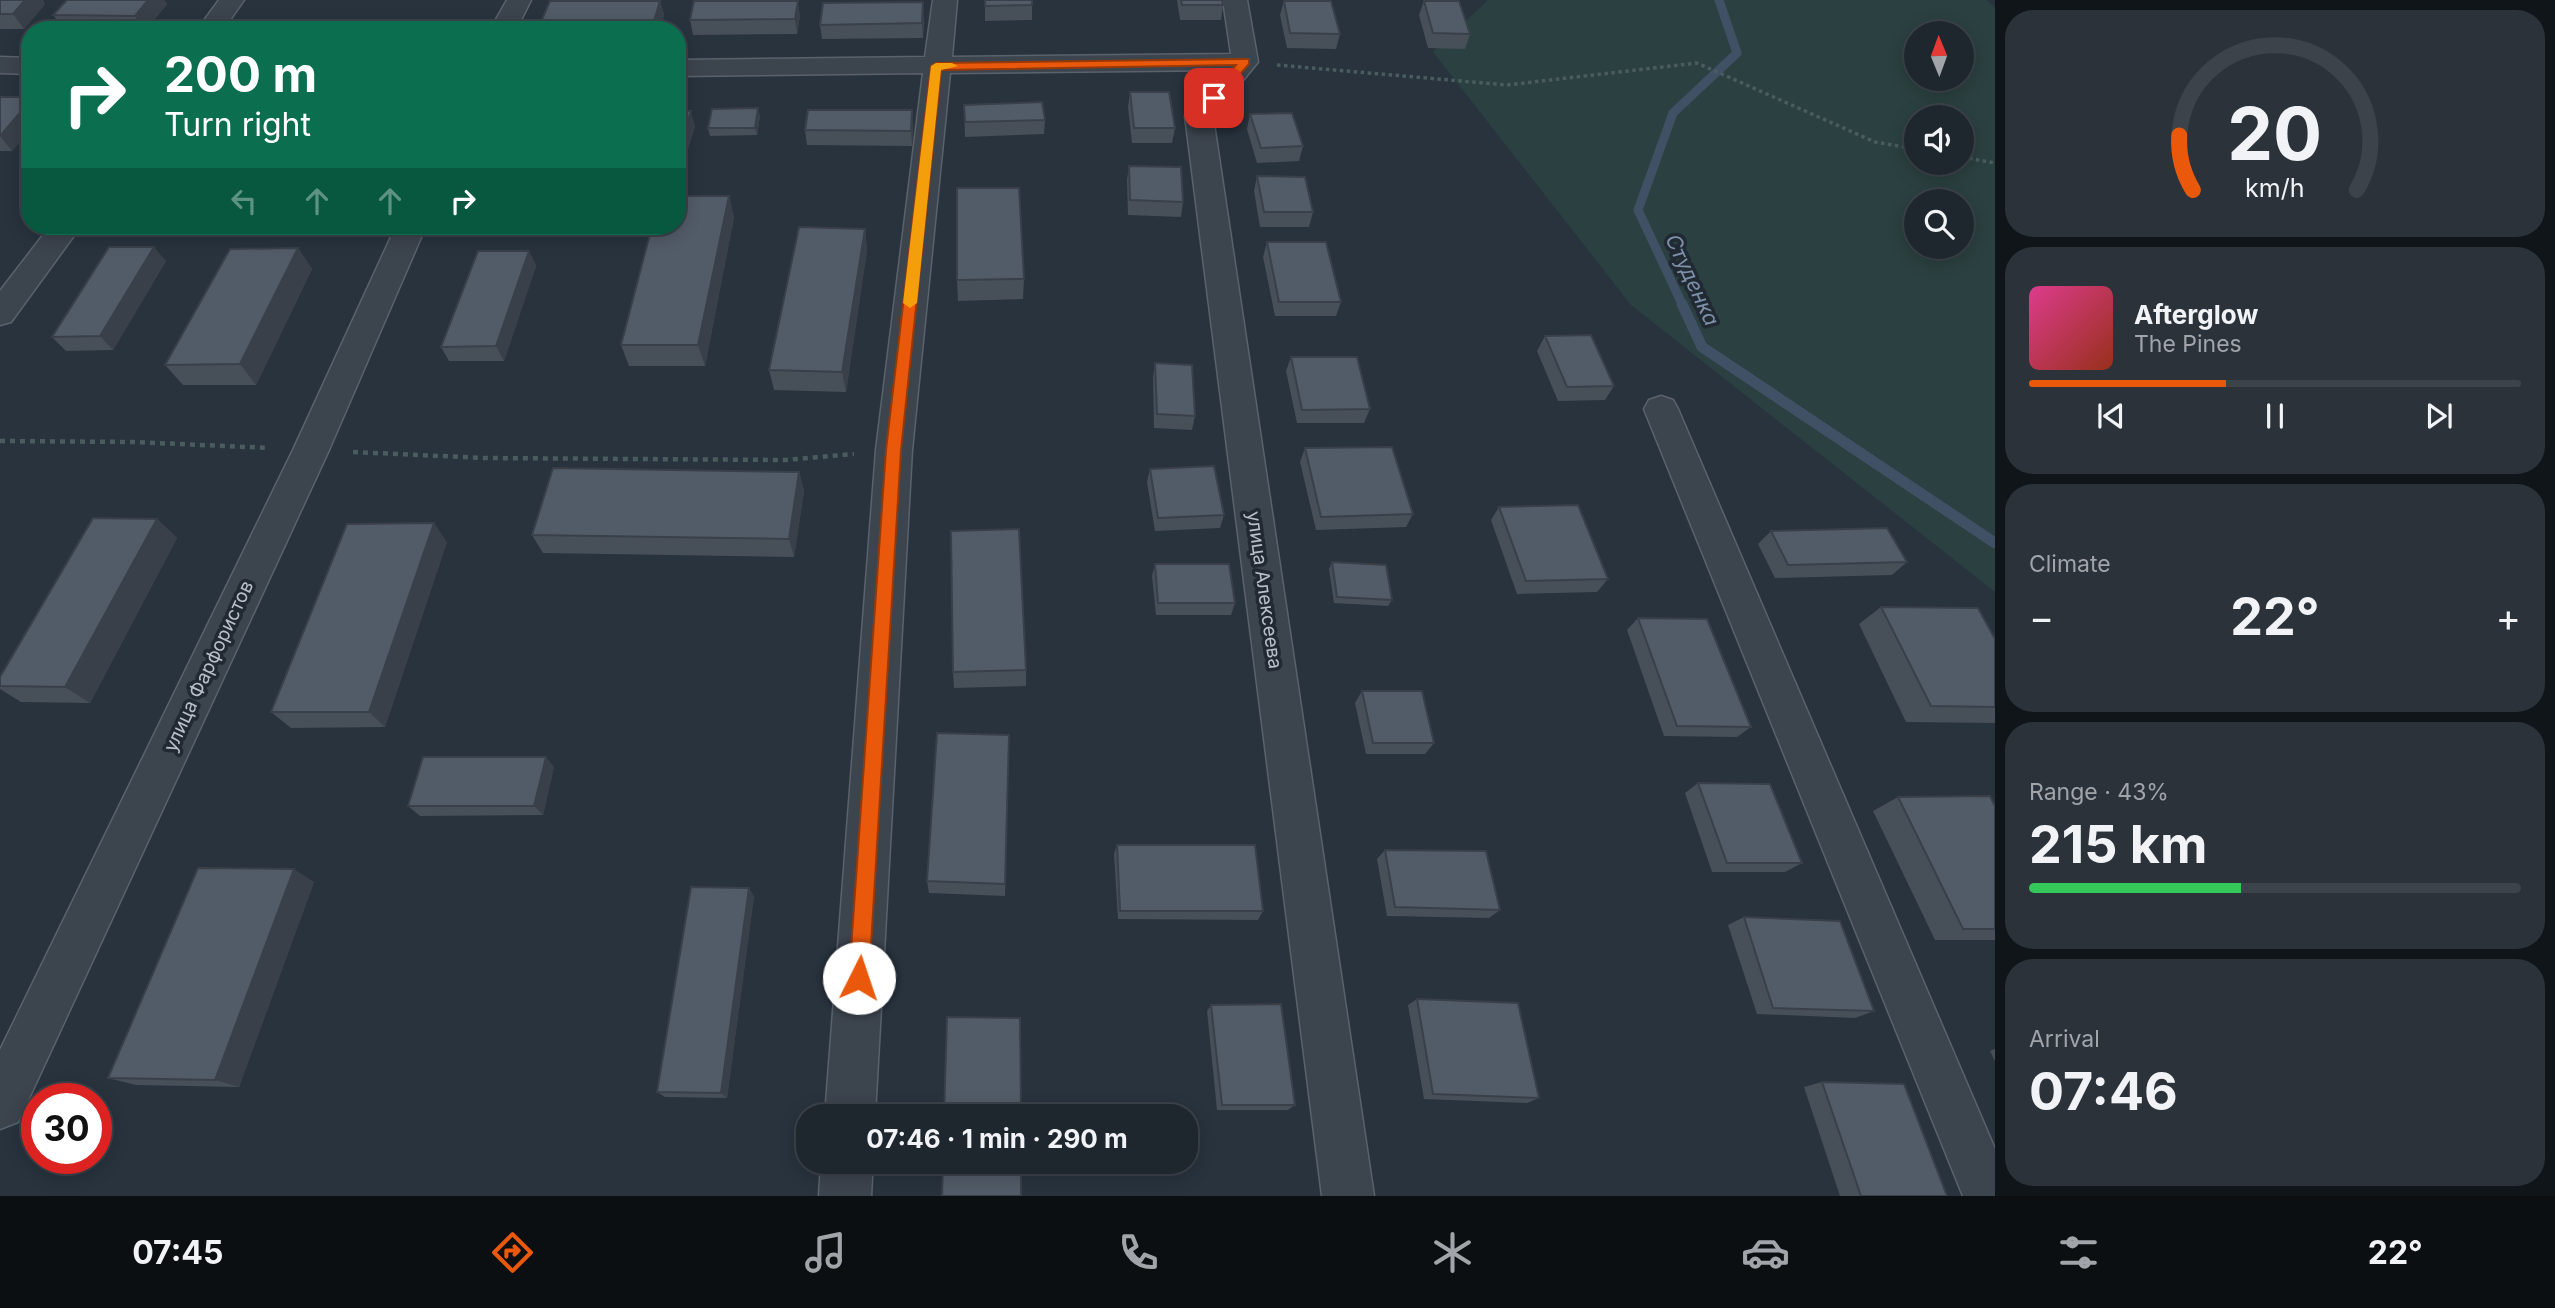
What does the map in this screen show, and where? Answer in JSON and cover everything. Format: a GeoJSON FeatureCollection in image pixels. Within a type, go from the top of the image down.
{"type":"FeatureCollection","features":[{"type":"Feature","properties":{"kind":"street"},"geometry":{"type":"LineString","coordinates":[[217,21],[232,0]]}},
{"type":"Feature","properties":{"kind":"street"},"geometry":{"type":"LineString","coordinates":[[508,21],[519,0]]}},
{"type":"Feature","properties":{"kind":"street"},"geometry":{"type":"LineString","coordinates":[[851,1104],[894,450],[945,0]]}},
{"type":"Feature","properties":{"kind":"street"},"geometry":{"type":"LineString","coordinates":[[686,68],[1245,62],[1235,0]]}},
{"type":"Feature","properties":{"kind":"street","name":"улица Алексеева"},"geometry":{"type":"LineString","coordinates":[[1245,62],[1199,116],[1348,1196]]}},
{"type":"Feature","properties":{"kind":"street"},"geometry":{"type":"LineString","coordinates":[[0,65],[21,65]]}},
{"type":"Feature","properties":{"kind":"street"},"geometry":{"type":"LineString","coordinates":[[0,314],[58,235]]}},
{"type":"Feature","properties":{"kind":"street","name":"улица Фарфористов"},"geometry":{"type":"LineString","coordinates":[[0,1104],[311,450],[407,235]]}},
{"type":"Feature","properties":{"kind":"street"},"geometry":{"type":"LineString","coordinates":[[1661,409],[1989,1196]]}},
{"type":"Feature","properties":{"kind":"street"},"geometry":{"type":"LineString","coordinates":[[845,1196],[846,1174]]}},
{"type":"Feature","properties":{"kind":"path"},"geometry":{"type":"LineString","coordinates":[[1245,62],[1507,85],[1697,63],[1875,142],[1904,147]]}},
{"type":"Feature","properties":{"kind":"path"},"geometry":{"type":"LineString","coordinates":[[1974,159],[1995,163]]}},
{"type":"Feature","properties":{"kind":"path"},"geometry":{"type":"LineString","coordinates":[[0,441],[133,442],[484,458],[771,460],[894,450]]}},
{"type":"Feature","properties":{"kind":"green space"},"geometry":{"type":"Polygon","coordinates":[[[1488,0],[1987,0],[1995,8],[1995,592],[1631,305],[1433,52],[1488,0]]]}},
{"type":"Feature","properties":{"kind":"building"},"geometry":{"type":"Polygon","coordinates":[[[0,0],[25,0],[13,14],[0,14],[0,0]]]}},
{"type":"Feature","properties":{"kind":"building"},"geometry":{"type":"Polygon","coordinates":[[[67,0],[148,0],[135,16],[53,15],[67,0]]]}},
{"type":"Feature","properties":{"kind":"building"},"geometry":{"type":"Polygon","coordinates":[[[985,0],[1032,0],[1032,5],[985,6],[985,0]]]}},
{"type":"Feature","properties":{"kind":"building"},"geometry":{"type":"Polygon","coordinates":[[[1181,0],[1222,0],[1223,5],[1182,5],[1181,0]]]}},
{"type":"Feature","properties":{"kind":"building"},"geometry":{"type":"Polygon","coordinates":[[[550,1],[660,1],[654,21],[541,21],[550,1]]]}},
{"type":"Feature","properties":{"kind":"building"},"geometry":{"type":"Polygon","coordinates":[[[694,1],[798,1],[795,19],[690,20],[694,1]]]}},
{"type":"Feature","properties":{"kind":"building"},"geometry":{"type":"Polygon","coordinates":[[[1284,1],[1331,1],[1340,34],[1290,33],[1284,1]]]}},
{"type":"Feature","properties":{"kind":"building"},"geometry":{"type":"Polygon","coordinates":[[[1424,1],[1459,1],[1470,34],[1433,33],[1424,1]]]}},
{"type":"Feature","properties":{"kind":"building"},"geometry":{"type":"Polygon","coordinates":[[[923,2],[922,23],[820,25],[823,3],[923,2]]]}},
{"type":"Feature","properties":{"kind":"building"},"geometry":{"type":"Polygon","coordinates":[[[1130,92],[1169,92],[1175,128],[1134,128],[1130,92]]]}},
{"type":"Feature","properties":{"kind":"building"},"geometry":{"type":"Polygon","coordinates":[[[0,97],[21,97],[21,112],[0,136],[0,97]]]}},
{"type":"Feature","properties":{"kind":"building"},"geometry":{"type":"Polygon","coordinates":[[[1042,102],[1045,120],[965,122],[964,105],[1042,102]]]}},
{"type":"Feature","properties":{"kind":"building"},"geometry":{"type":"Polygon","coordinates":[[[758,108],[755,128],[708,128],[712,109],[758,108]]]}},
{"type":"Feature","properties":{"kind":"building"},"geometry":{"type":"Polygon","coordinates":[[[808,110],[912,110],[911,131],[805,130],[808,110]]]}},
{"type":"Feature","properties":{"kind":"building"},"geometry":{"type":"Polygon","coordinates":[[[686,111],[691,111],[686,128],[686,111]]]}},
{"type":"Feature","properties":{"kind":"building"},"geometry":{"type":"Polygon","coordinates":[[[1292,113],[1303,146],[1261,148],[1250,114],[1292,113]]]}},
{"type":"Feature","properties":{"kind":"building"},"geometry":{"type":"Polygon","coordinates":[[[1129,166],[1181,167],[1183,202],[1130,200],[1129,166]]]}},
{"type":"Feature","properties":{"kind":"building"},"geometry":{"type":"Polygon","coordinates":[[[1257,176],[1305,177],[1313,212],[1264,212],[1257,176]]]}},
{"type":"Feature","properties":{"kind":"building"},"geometry":{"type":"Polygon","coordinates":[[[957,188],[1019,188],[1024,279],[957,280],[957,188]]]}},
{"type":"Feature","properties":{"kind":"building"},"geometry":{"type":"Polygon","coordinates":[[[686,196],[729,196],[698,345],[621,345],[650,235],[686,235],[686,196]]]}},
{"type":"Feature","properties":{"kind":"building"},"geometry":{"type":"Polygon","coordinates":[[[799,227],[865,229],[842,372],[769,370],[799,227]]]}},
{"type":"Feature","properties":{"kind":"building"},"geometry":{"type":"Polygon","coordinates":[[[1267,242],[1326,242],[1341,302],[1279,302],[1267,242]]]}},
{"type":"Feature","properties":{"kind":"building"},"geometry":{"type":"Polygon","coordinates":[[[109,247],[154,247],[100,336],[52,337],[109,247]]]}},
{"type":"Feature","properties":{"kind":"building"},"geometry":{"type":"Polygon","coordinates":[[[298,248],[240,364],[165,365],[230,249],[298,248]]]}},
{"type":"Feature","properties":{"kind":"building"},"geometry":{"type":"Polygon","coordinates":[[[478,251],[529,251],[496,346],[441,347],[478,251]]]}},
{"type":"Feature","properties":{"kind":"building"},"geometry":{"type":"Polygon","coordinates":[[[1591,335],[1614,386],[1567,387],[1545,336],[1591,335]]]}},
{"type":"Feature","properties":{"kind":"building"},"geometry":{"type":"Polygon","coordinates":[[[1291,357],[1357,357],[1370,409],[1302,410],[1291,357]]]}},
{"type":"Feature","properties":{"kind":"building"},"geometry":{"type":"Polygon","coordinates":[[[1155,363],[1192,365],[1195,416],[1157,414],[1155,363]]]}},
{"type":"Feature","properties":{"kind":"building"},"geometry":{"type":"Polygon","coordinates":[[[1392,447],[1413,514],[1321,517],[1305,448],[1392,447]]]}},
{"type":"Feature","properties":{"kind":"building"},"geometry":{"type":"Polygon","coordinates":[[[1214,466],[1224,515],[1158,518],[1150,469],[1214,466]]]}},
{"type":"Feature","properties":{"kind":"building"},"geometry":{"type":"Polygon","coordinates":[[[553,468],[799,472],[789,539],[532,535],[553,468]]]}},
{"type":"Feature","properties":{"kind":"building"},"geometry":{"type":"Polygon","coordinates":[[[1578,505],[1608,579],[1526,581],[1499,507],[1578,505]]]}},
{"type":"Feature","properties":{"kind":"building"},"geometry":{"type":"Polygon","coordinates":[[[93,518],[157,519],[65,687],[0,686],[0,677],[93,518]]]}},
{"type":"Feature","properties":{"kind":"building"},"geometry":{"type":"Polygon","coordinates":[[[434,523],[369,712],[271,712],[347,524],[434,523]]]}},
{"type":"Feature","properties":{"kind":"building"},"geometry":{"type":"Polygon","coordinates":[[[1887,528],[1907,562],[1788,565],[1771,531],[1887,528]]]}},
{"type":"Feature","properties":{"kind":"building"},"geometry":{"type":"Polygon","coordinates":[[[1019,529],[1026,670],[953,672],[951,531],[1019,529]]]}},
{"type":"Feature","properties":{"kind":"building"},"geometry":{"type":"Polygon","coordinates":[[[1332,562],[1386,565],[1392,600],[1337,597],[1332,562]]]}},
{"type":"Feature","properties":{"kind":"building"},"geometry":{"type":"Polygon","coordinates":[[[1155,564],[1229,564],[1235,603],[1158,603],[1155,564]]]}},
{"type":"Feature","properties":{"kind":"building"},"geometry":{"type":"Polygon","coordinates":[[[1881,607],[1978,608],[1995,639],[1995,707],[1931,706],[1881,607]]]}},
{"type":"Feature","properties":{"kind":"building"},"geometry":{"type":"Polygon","coordinates":[[[1638,618],[1707,619],[1751,727],[1677,726],[1638,618]]]}},
{"type":"Feature","properties":{"kind":"building"},"geometry":{"type":"Polygon","coordinates":[[[1362,691],[1422,691],[1434,743],[1373,743],[1362,691]]]}},
{"type":"Feature","properties":{"kind":"building"},"geometry":{"type":"Polygon","coordinates":[[[937,733],[1009,735],[1005,884],[927,881],[937,733]]]}},
{"type":"Feature","properties":{"kind":"building"},"geometry":{"type":"Polygon","coordinates":[[[423,757],[546,757],[534,806],[408,806],[423,757]]]}},
{"type":"Feature","properties":{"kind":"building"},"geometry":{"type":"Polygon","coordinates":[[[1698,783],[1770,784],[1802,863],[1727,863],[1698,783]]]}},
{"type":"Feature","properties":{"kind":"building"},"geometry":{"type":"Polygon","coordinates":[[[1990,796],[1995,806],[1995,929],[1963,929],[1898,797],[1990,796]]]}},
{"type":"Feature","properties":{"kind":"building"},"geometry":{"type":"Polygon","coordinates":[[[1117,845],[1255,845],[1263,911],[1120,911],[1117,845]]]}},
{"type":"Feature","properties":{"kind":"building"},"geometry":{"type":"Polygon","coordinates":[[[1385,850],[1486,851],[1500,910],[1395,907],[1385,850]]]}},
{"type":"Feature","properties":{"kind":"building"},"geometry":{"type":"Polygon","coordinates":[[[198,868],[294,869],[215,1080],[108,1078],[198,868]]]}},
{"type":"Feature","properties":{"kind":"building"},"geometry":{"type":"Polygon","coordinates":[[[691,887],[749,888],[721,1093],[657,1092],[691,887]]]}},
{"type":"Feature","properties":{"kind":"building"},"geometry":{"type":"Polygon","coordinates":[[[1744,917],[1840,921],[1874,1011],[1773,1008],[1744,917]]]}},
{"type":"Feature","properties":{"kind":"building"},"geometry":{"type":"Polygon","coordinates":[[[1417,999],[1518,1003],[1539,1098],[1433,1094],[1417,999]]]}},
{"type":"Feature","properties":{"kind":"building"},"geometry":{"type":"Polygon","coordinates":[[[1281,1004],[1295,1105],[1222,1105],[1211,1005],[1281,1004]]]}},
{"type":"Feature","properties":{"kind":"building"},"geometry":{"type":"Polygon","coordinates":[[[947,1017],[1020,1018],[1021,1104],[944,1104],[947,1017]]]}},
{"type":"Feature","properties":{"kind":"building"},"geometry":{"type":"Polygon","coordinates":[[[1822,1082],[1904,1084],[1947,1196],[1861,1196],[1822,1082]]]}},
{"type":"Feature","properties":{"kind":"building"},"geometry":{"type":"Polygon","coordinates":[[[943,1174],[1021,1174],[1021,1196],[942,1196],[943,1174]]]}},
{"type":"Feature","properties":{"kind":"waterway","name":"Студенка"},"geometry":{"type":"LineString","coordinates":[[1683,306],[1638,210],[1673,113],[1737,53],[1719,0]]}},
{"type":"Feature","properties":{"kind":"waterway","name":"Студенка"},"geometry":{"type":"LineString","coordinates":[[1682,304],[1702,347],[1995,543]]}},
{"type":"Feature","properties":{"kind":"slow traffic"},"geometry":{"type":"LineString","coordinates":[[910,303],[936,66],[952,66]]}},
{"type":"Feature","properties":{"kind":"route"},"geometry":{"type":"LineString","coordinates":[[859,978],[894,450],[936,66],[1245,62],[1214,98]]}}]}
